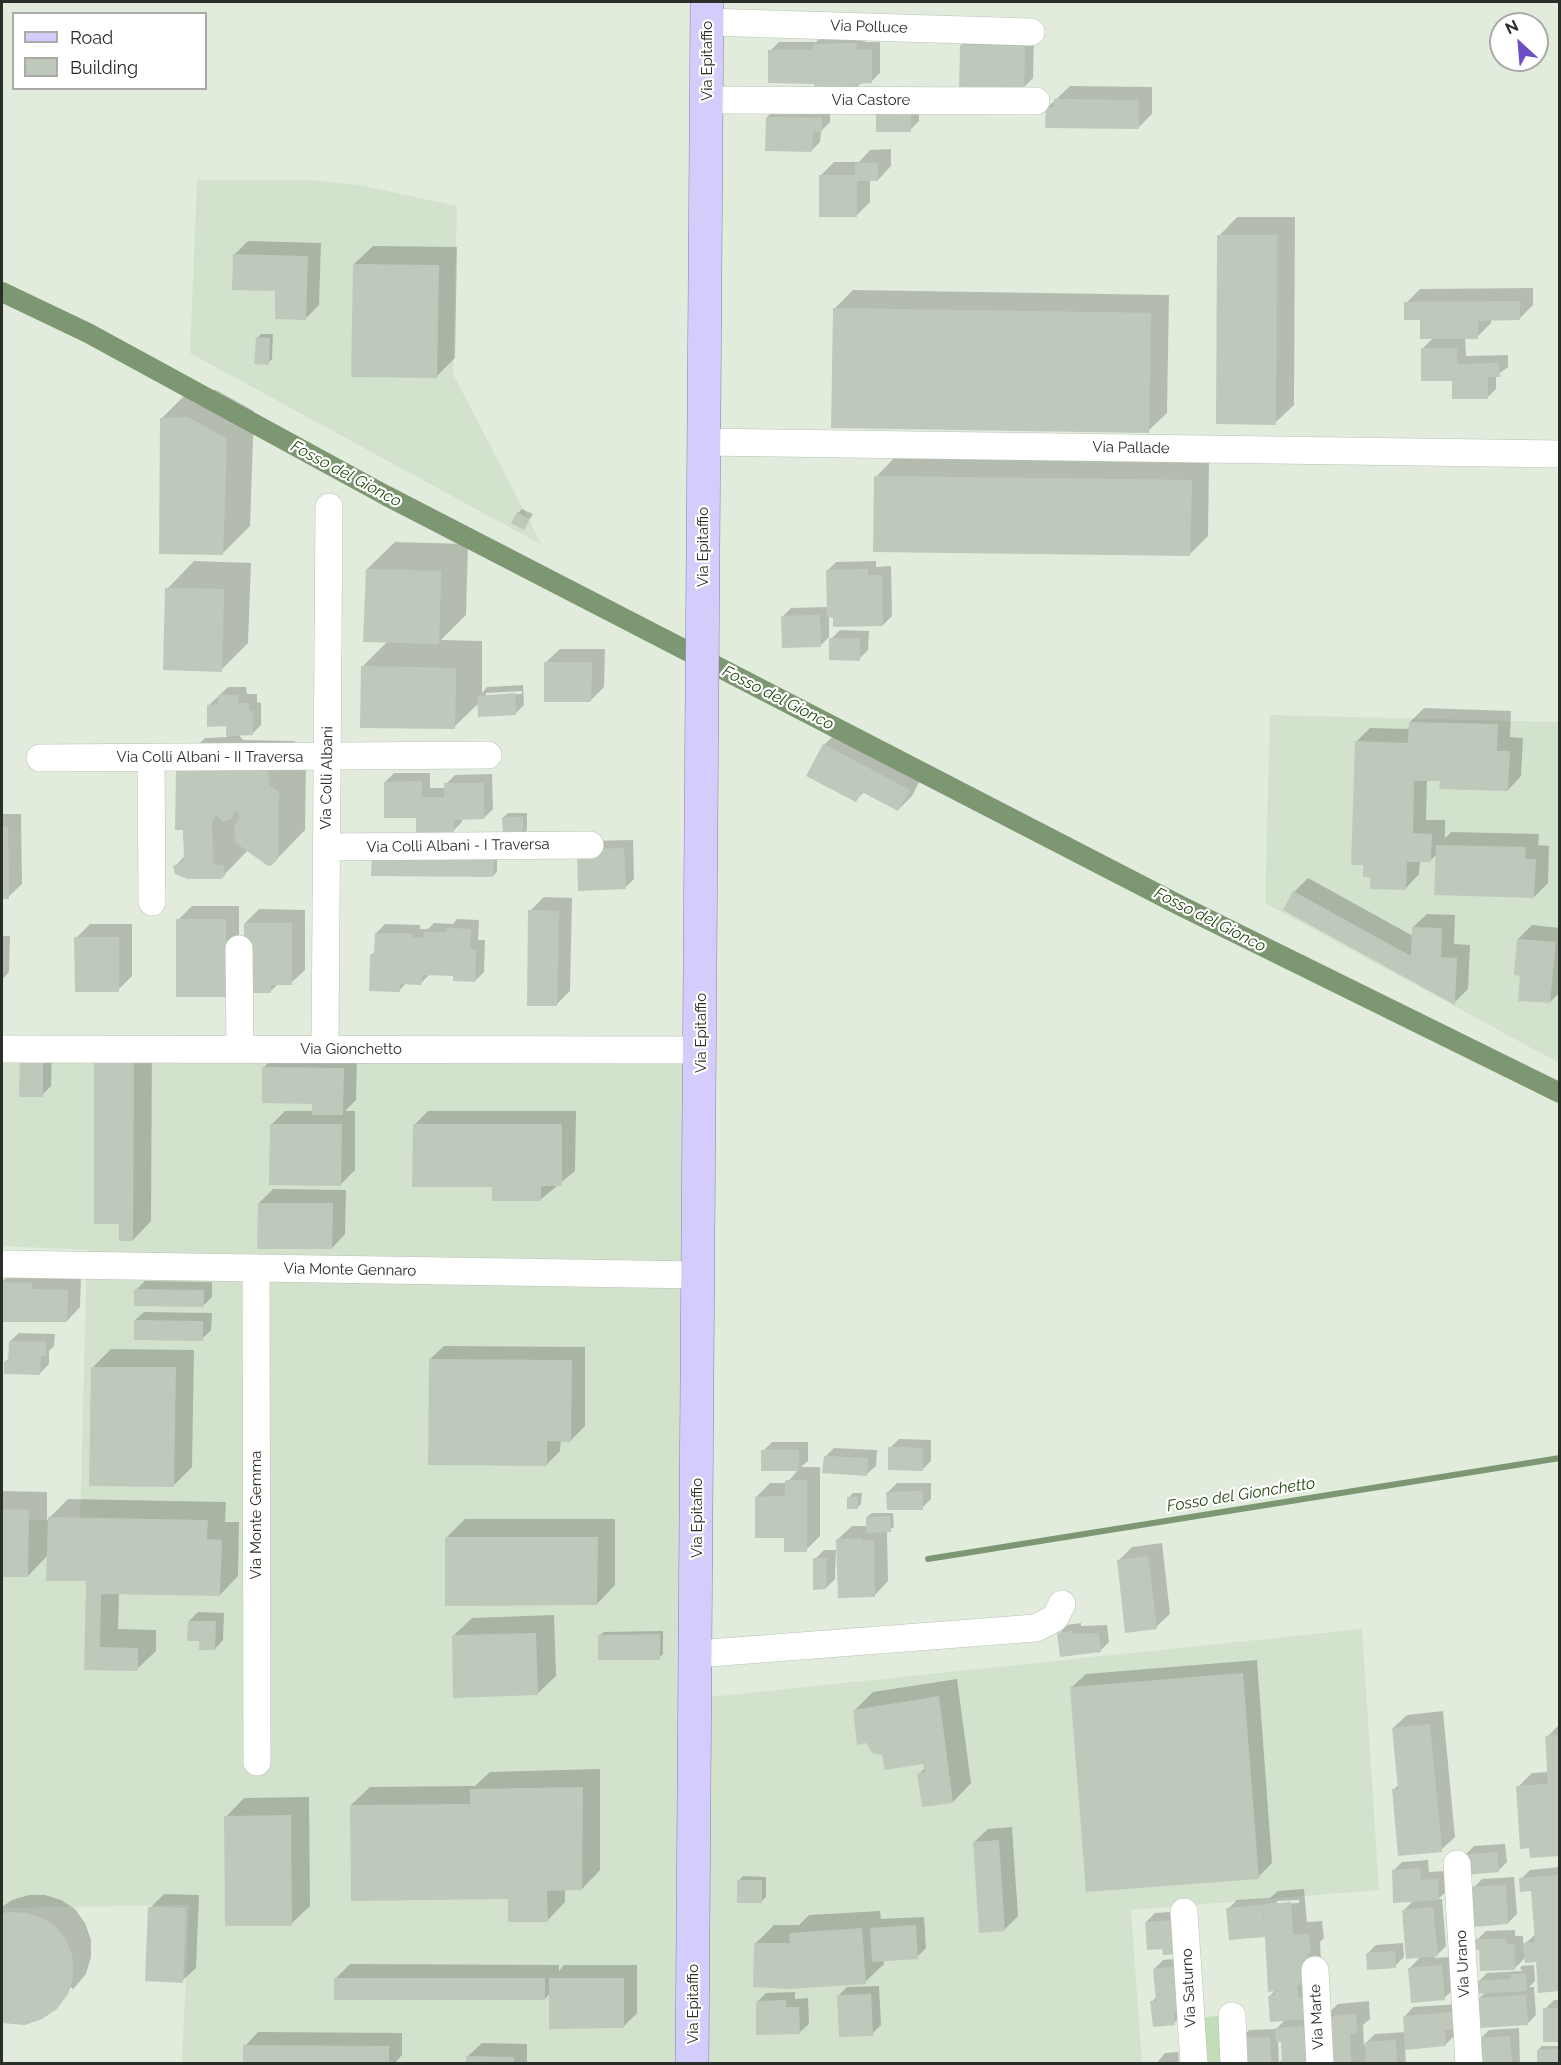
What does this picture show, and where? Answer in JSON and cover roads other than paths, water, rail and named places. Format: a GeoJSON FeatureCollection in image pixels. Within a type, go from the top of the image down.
{"type":"FeatureCollection","features":[{"type":"Feature","properties":{"kind":"main road","name":"Via Epitaffio"},"geometry":{"type":"LineString","coordinates":[[692,2064],[707,12]]}},
{"type":"Feature","properties":{"kind":"street","name":"Via Polluce"},"geometry":{"type":"LineString","coordinates":[[707,12],[1031,32]]}},
{"type":"Feature","properties":{"kind":"street","name":"Via Castore"},"geometry":{"type":"LineString","coordinates":[[706,100],[1036,101]]}},
{"type":"Feature","properties":{"kind":"street","name":"Via Pallade"},"geometry":{"type":"LineString","coordinates":[[703,442],[1560,454]]}},
{"type":"Feature","properties":{"kind":"street","name":"Via Colli Albani"},"geometry":{"type":"LineString","coordinates":[[325,1049],[329,507]]}},
{"type":"Feature","properties":{"kind":"street","name":"Via Colli Albani - II Traversa"},"geometry":{"type":"LineString","coordinates":[[40,758],[488,755]]}},
{"type":"Feature","properties":{"kind":"street"},"geometry":{"type":"LineString","coordinates":[[151,757],[152,902]]}},
{"type":"Feature","properties":{"kind":"street","name":"Via Colli Albani - I Traversa"},"geometry":{"type":"LineString","coordinates":[[326,847],[590,845]]}},
{"type":"Feature","properties":{"kind":"street"},"geometry":{"type":"LineString","coordinates":[[240,949],[240,1049]]}},
{"type":"Feature","properties":{"kind":"street","name":"Via Gionchetto"},"geometry":{"type":"LineString","coordinates":[[2,1049],[701,1050]]}},
{"type":"Feature","properties":{"kind":"street","name":"Via Monte Gennaro"},"geometry":{"type":"LineString","coordinates":[[2,1264],[699,1275]]}},
{"type":"Feature","properties":{"kind":"street","name":"Via Monte Gemma"},"geometry":{"type":"LineString","coordinates":[[256,1268],[257,1762]]}},
{"type":"Feature","properties":{"kind":"street"},"geometry":{"type":"LineString","coordinates":[[696,1654],[1036,1628],[1055,1618],[1062,1604]]}},
{"type":"Feature","properties":{"kind":"street","name":"Via Urano"},"geometry":{"type":"LineString","coordinates":[[1457,1864],[1469,2064]]}},
{"type":"Feature","properties":{"kind":"street","name":"Via Saturno"},"geometry":{"type":"LineString","coordinates":[[1184,1912],[1194,2064]]}},
{"type":"Feature","properties":{"kind":"street","name":"Via Marte"},"geometry":{"type":"LineString","coordinates":[[1315,1970],[1320,2064]]}},
{"type":"Feature","properties":{"kind":"street"},"geometry":{"type":"LineString","coordinates":[[1233,2016],[1234,2064]]}},
{"type":"Feature","properties":{"kind":"waterway","name":"Fosso del Gionco"},"geometry":{"type":"LineString","coordinates":[[2,292],[88,333],[385,495],[1181,906],[1560,1093]]}},
{"type":"Feature","properties":{"kind":"waterway","name":"Fosso del Gionchetto"},"geometry":{"type":"LineString","coordinates":[[928,1559],[1560,1458]]}}]}
